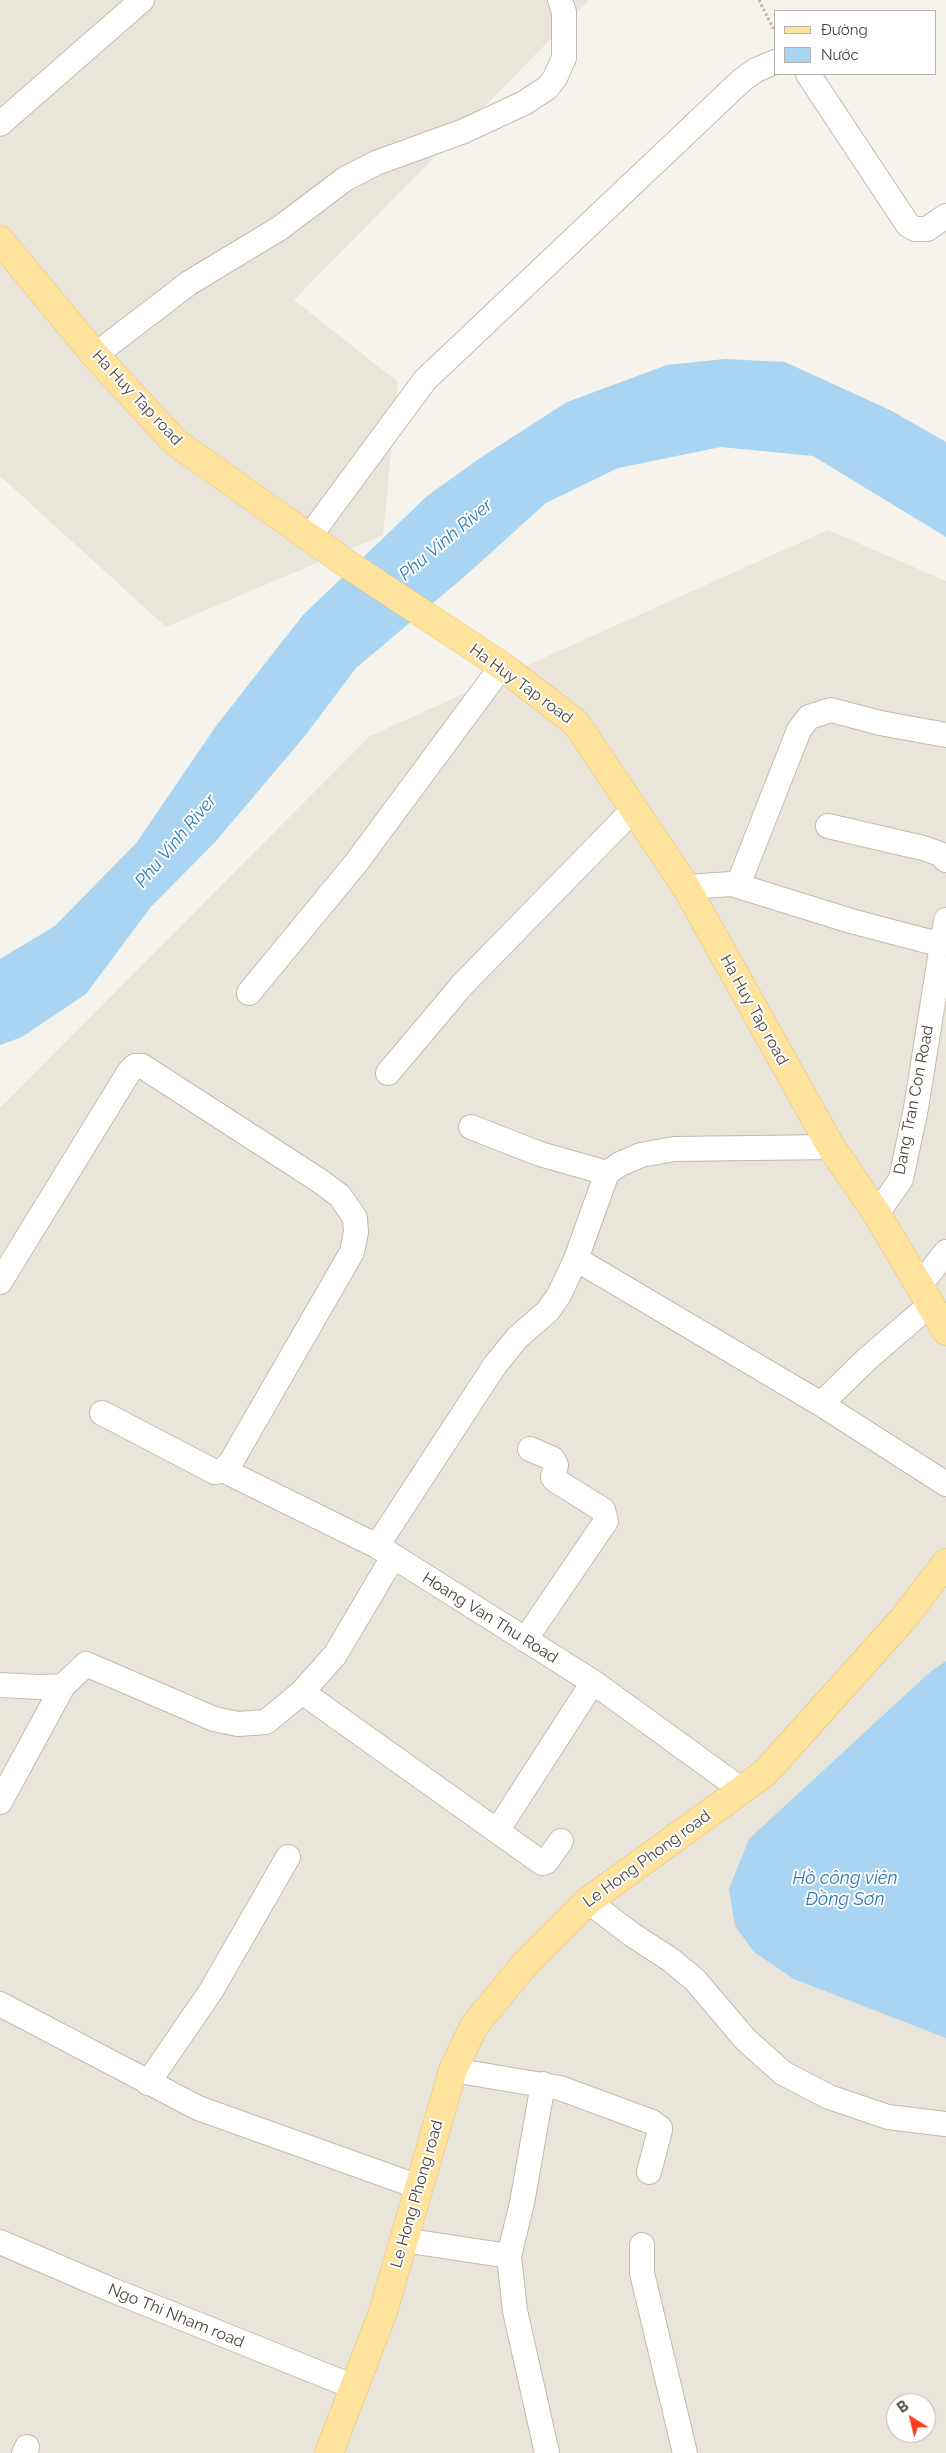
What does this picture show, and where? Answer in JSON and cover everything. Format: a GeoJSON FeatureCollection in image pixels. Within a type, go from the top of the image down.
{"type":"FeatureCollection","features":[{"type":"Feature","properties":{"kind":"main road","name":"Ha Huy Tap road"},"geometry":{"type":"LineString","coordinates":[[0,240],[95,355],[176,442],[309,537],[502,666],[576,723],[686,887],[831,1147],[877,1214],[926,1294],[946,1331]]}},
{"type":"Feature","properties":{"kind":"main road","name":"Le Hong Phong road"},"geometry":{"type":"LineString","coordinates":[[329,2453],[383,2312],[453,2070],[474,2026],[525,1964],[588,1901],[765,1773],[902,1619],[946,1563]]}},
{"type":"Feature","properties":{"kind":"street"},"geometry":{"type":"LineString","coordinates":[[0,124],[142,0]]}},
{"type":"Feature","properties":{"kind":"street"},"geometry":{"type":"LineString","coordinates":[[95,355],[189,283],[280,228],[345,179],[376,163],[464,131],[524,103],[546,88],[554,78],[564,58],[564,12],[560,0]]}},
{"type":"Feature","properties":{"kind":"street"},"geometry":{"type":"LineString","coordinates":[[309,537],[425,380],[742,80],[756,70],[774,62]]}},
{"type":"Feature","properties":{"kind":"street"},"geometry":{"type":"LineString","coordinates":[[809,75],[908,225],[915,229],[927,229],[946,216]]}},
{"type":"Feature","properties":{"kind":"street"},"geometry":{"type":"LineString","coordinates":[[248,993],[356,863],[502,666]]}},
{"type":"Feature","properties":{"kind":"street"},"geometry":{"type":"LineString","coordinates":[[738,885],[798,730],[809,717],[831,710],[880,723],[946,736]]}},
{"type":"Feature","properties":{"kind":"street"},"geometry":{"type":"LineString","coordinates":[[388,1073],[463,984],[634,809]]}},
{"type":"Feature","properties":{"kind":"street"},"geometry":{"type":"LineString","coordinates":[[828,826],[923,848],[940,854],[946,860]]}},
{"type":"Feature","properties":{"kind":"street"},"geometry":{"type":"LineString","coordinates":[[686,887],[717,883],[738,885],[851,921],[942,945]]}},
{"type":"Feature","properties":{"kind":"street","name":"Dang Tran Con Road"},"geometry":{"type":"LineString","coordinates":[[877,1214],[901,1178],[916,1108],[946,920]]}},
{"type":"Feature","properties":{"kind":"street"},"geometry":{"type":"LineString","coordinates":[[0,1282],[129,1072],[135,1066],[142,1066],[320,1181],[340,1196],[355,1218],[356,1232],[352,1252],[231,1462],[223,1470]]}},
{"type":"Feature","properties":{"kind":"street"},"geometry":{"type":"LineString","coordinates":[[471,1127],[540,1154],[607,1173]]}},
{"type":"Feature","properties":{"kind":"street"},"geometry":{"type":"LineString","coordinates":[[0,1802],[63,1686],[86,1664],[214,1719],[238,1724],[266,1722],[302,1692],[335,1655],[385,1552],[495,1364],[518,1337],[548,1311],[559,1296],[576,1259],[607,1173],[620,1164],[642,1155],[674,1148],[831,1147]]}},
{"type":"Feature","properties":{"kind":"street"},"geometry":{"type":"LineString","coordinates":[[821,1404],[867,1358],[926,1294],[946,1252]]}},
{"type":"Feature","properties":{"kind":"street"},"geometry":{"type":"LineString","coordinates":[[576,1259],[821,1404],[946,1484]]}},
{"type":"Feature","properties":{"kind":"street","name":"Hoang Van Thu Road"},"geometry":{"type":"LineString","coordinates":[[102,1413],[214,1472],[223,1470],[385,1552],[592,1682],[742,1790]]}},
{"type":"Feature","properties":{"kind":"street"},"geometry":{"type":"LineString","coordinates":[[525,1640],[606,1521],[603,1510],[555,1480],[552,1476],[556,1465],[553,1459],[530,1449]]}},
{"type":"Feature","properties":{"kind":"street"},"geometry":{"type":"LineString","coordinates":[[497,1831],[592,1682]]}},
{"type":"Feature","properties":{"kind":"street"},"geometry":{"type":"LineString","coordinates":[[0,1685],[63,1686]]}},
{"type":"Feature","properties":{"kind":"street"},"geometry":{"type":"LineString","coordinates":[[302,1692],[542,1863],[546,1862],[561,1841]]}},
{"type":"Feature","properties":{"kind":"street"},"geometry":{"type":"LineString","coordinates":[[148,2083],[211,1991],[288,1857]]}},
{"type":"Feature","properties":{"kind":"street"},"geometry":{"type":"LineString","coordinates":[[588,1901],[631,1934],[671,1960],[695,1980],[745,2040],[783,2073],[830,2097],[888,2117],[946,2124]]}},
{"type":"Feature","properties":{"kind":"street"},"geometry":{"type":"LineString","coordinates":[[0,2004],[198,2108],[419,2187]]}},
{"type":"Feature","properties":{"kind":"street"},"geometry":{"type":"LineString","coordinates":[[453,2070],[543,2084],[587,2097],[652,2122],[660,2128],[649,2172]]}},
{"type":"Feature","properties":{"kind":"street"},"geometry":{"type":"LineString","coordinates":[[543,2084],[522,2202],[509,2256],[515,2311],[547,2453]]}},
{"type":"Feature","properties":{"kind":"street"},"geometry":{"type":"LineString","coordinates":[[403,2240],[509,2256]]}},
{"type":"Feature","properties":{"kind":"street","name":"Ngo Thi Nham road"},"geometry":{"type":"LineString","coordinates":[[0,2242],[112,2290],[354,2387]]}},
{"type":"Feature","properties":{"kind":"street"},"geometry":{"type":"LineString","coordinates":[[642,2245],[642,2273],[684,2453]]}},
{"type":"Feature","properties":{"kind":"path"},"geometry":{"type":"LineString","coordinates":[[759,0],[774,30]]}},
{"type":"Feature","properties":{"kind":"shaded area"},"geometry":{"type":"Polygon","coordinates":[[[0,0],[589,0],[294,300],[398,382],[383,535],[166,627],[0,476],[0,0]]]}},
{"type":"Feature","properties":{"kind":"shaded area"},"geometry":{"type":"Polygon","coordinates":[[[828,530],[946,581],[946,2453],[0,2453],[0,1108],[370,736],[828,530]]]}},
{"type":"Feature","properties":{"kind":"water","name":"Phu Vinh River"},"geometry":{"type":"Polygon","coordinates":[[[725,359],[785,362],[890,410],[946,442],[946,537],[813,456],[721,447],[618,468],[546,503],[464,577],[356,668],[304,737],[216,841],[150,908],[86,994],[22,1037],[0,1045],[0,959],[55,926],[137,842],[216,726],[303,615],[427,496],[483,456],[567,402],[667,365],[725,359]]]}},
{"type":"Feature","properties":{"kind":"water","name":"Hồ công viên Đồng Sơn"},"geometry":{"type":"Polygon","coordinates":[[[946,1661],[946,2038],[794,1979],[754,1952],[735,1926],[729,1889],[749,1839],[929,1673],[946,1661]]]}}]}
